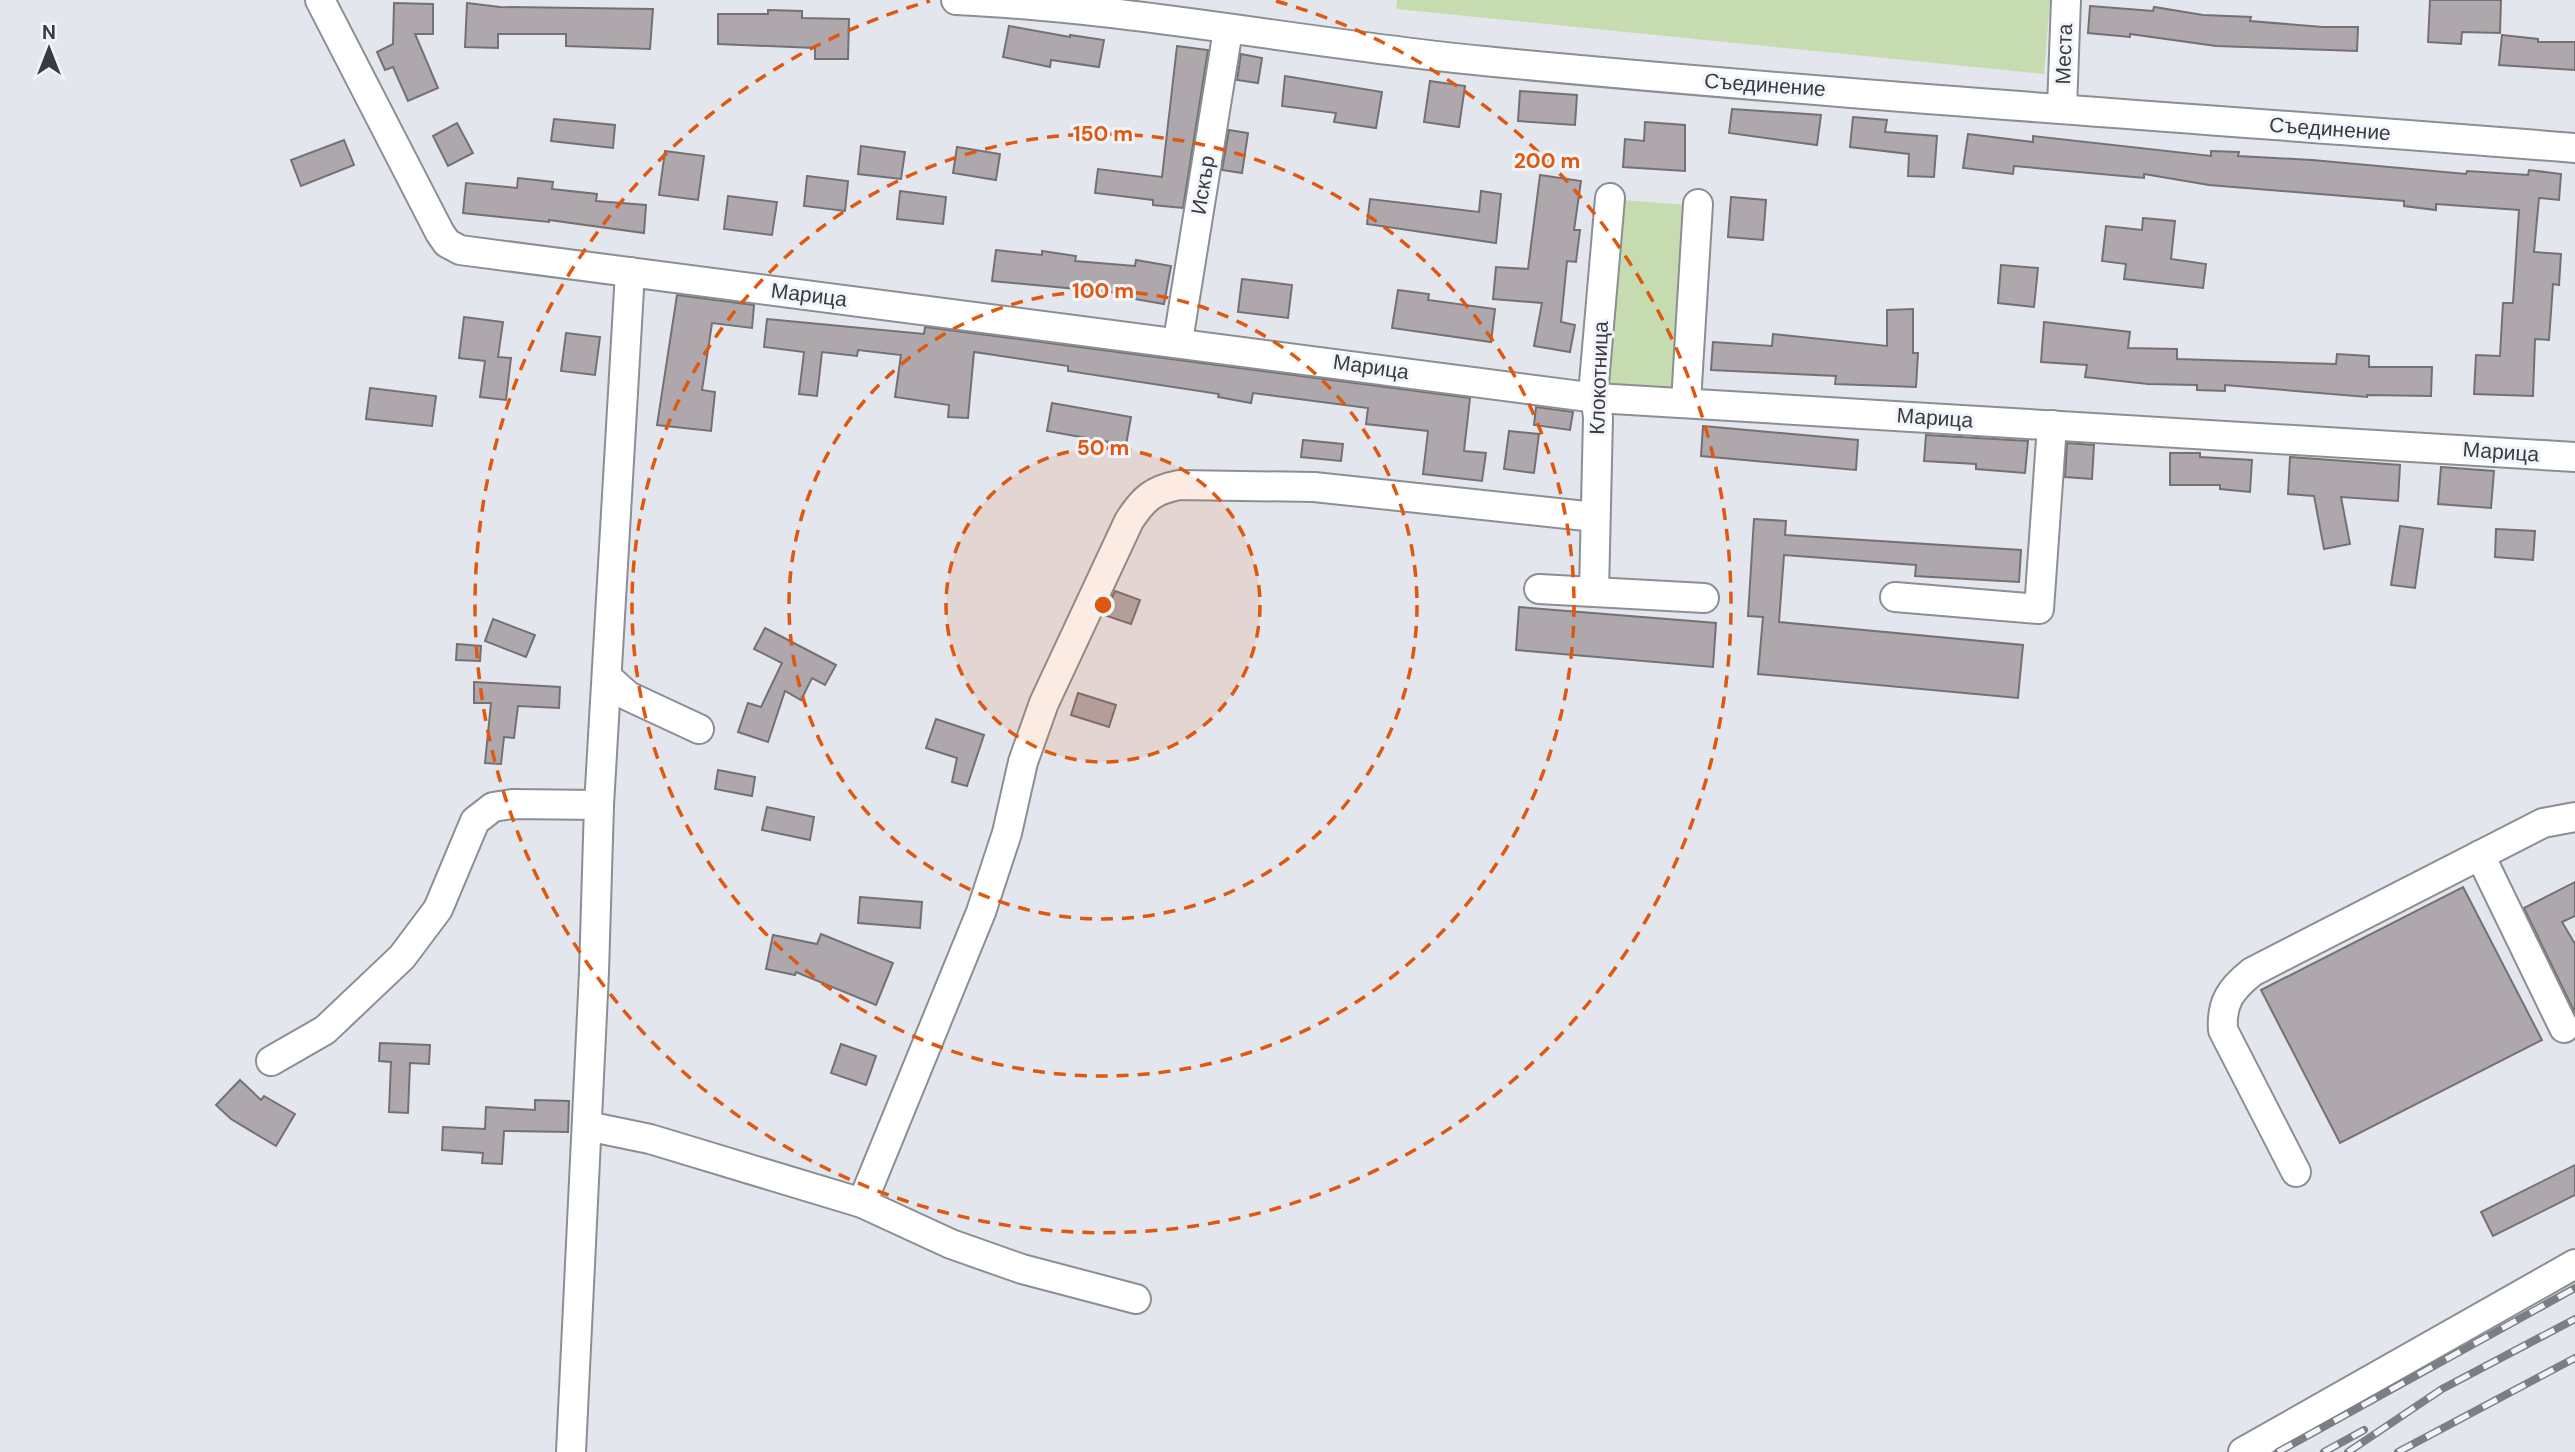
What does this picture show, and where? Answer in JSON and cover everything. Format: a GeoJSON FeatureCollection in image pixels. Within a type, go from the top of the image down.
{"type":"FeatureCollection","features":[{"type":"Feature","properties":{"kind":"street","name":"Марица"},"geometry":{"type":"LineString","coordinates":[[320,0],[447,243],[460,250],[1178,341],[1596,398],[2575,457]]}},
{"type":"Feature","properties":{"kind":"street","name":"Съединение"},"geometry":{"type":"LineString","coordinates":[[956,0],[1037,4],[1228,30],[1554,68],[2575,148]]}},
{"type":"Feature","properties":{"kind":"street","name":"Места"},"geometry":{"type":"LineString","coordinates":[[2062,108],[2066,0]]}},
{"type":"Feature","properties":{"kind":"street","name":"Искър"},"geometry":{"type":"LineString","coordinates":[[1178,341],[1228,30]]}},
{"type":"Feature","properties":{"kind":"street","name":"Клокотница"},"geometry":{"type":"LineString","coordinates":[[1594,592],[1594,383],[1610,198]]}},
{"type":"Feature","properties":{"kind":"street"},"geometry":{"type":"LineString","coordinates":[[1686,402],[1698,204]]}},
{"type":"Feature","properties":{"kind":"street"},"geometry":{"type":"LineString","coordinates":[[571,1452],[599,805],[630,272]]}},
{"type":"Feature","properties":{"kind":"street"},"geometry":{"type":"LineString","coordinates":[[1895,597],[2039,609],[2052,425]]}},
{"type":"Feature","properties":{"kind":"street"},"geometry":{"type":"LineString","coordinates":[[862,1203],[981,912],[1007,833],[1023,762],[1044,703],[1129,521],[1144,498],[1158,489],[1179,485],[1314,487],[1595,517]]}},
{"type":"Feature","properties":{"kind":"street"},"geometry":{"type":"LineString","coordinates":[[1539,589],[1704,598]]}},
{"type":"Feature","properties":{"kind":"street"},"geometry":{"type":"LineString","coordinates":[[607,677],[628,696],[699,729]]}},
{"type":"Feature","properties":{"kind":"street"},"geometry":{"type":"LineString","coordinates":[[271,1061],[325,1030],[402,957],[438,909],[475,821],[493,807],[512,804],[599,805]]}},
{"type":"Feature","properties":{"kind":"street"},"geometry":{"type":"LineString","coordinates":[[2296,1172],[2223,1030],[2222,1013],[2226,999],[2252,972],[2543,823],[2575,817]]}},
{"type":"Feature","properties":{"kind":"street"},"geometry":{"type":"LineString","coordinates":[[2480,855],[2564,1028]]}},
{"type":"Feature","properties":{"kind":"street"},"geometry":{"type":"LineString","coordinates":[[587,1126],[650,1139],[862,1203],[951,1244],[1010,1265],[1136,1299]]}},
{"type":"Feature","properties":{"kind":"street"},"geometry":{"type":"LineString","coordinates":[[2243,1452],[2575,1264]]}},
{"type":"Feature","properties":{"kind":"green space"},"geometry":{"type":"Polygon","coordinates":[[[1397,0],[2050,0],[2044,74],[1396,9],[1397,0]]]}},
{"type":"Feature","properties":{"kind":"green space"},"geometry":{"type":"Polygon","coordinates":[[[1610,199],[1699,206],[1681,397],[1606,389],[1610,199]]]}},
{"type":"Feature","properties":{"kind":"building"},"geometry":{"type":"Polygon","coordinates":[[[2430,0],[2501,0],[2500,33],[2462,32],[2461,44],[2428,42],[2430,0]]]}},
{"type":"Feature","properties":{"kind":"building"},"geometry":{"type":"Polygon","coordinates":[[[394,3],[433,4],[433,34],[415,34],[438,88],[408,101],[393,67],[385,70],[377,52],[393,44],[394,3]]]}},
{"type":"Feature","properties":{"kind":"building"},"geometry":{"type":"Polygon","coordinates":[[[467,3],[500,7],[653,9],[650,49],[566,46],[566,34],[498,34],[498,48],[465,47],[467,3]]]}},
{"type":"Feature","properties":{"kind":"building"},"geometry":{"type":"Polygon","coordinates":[[[2090,6],[2153,11],[2154,7],[2203,15],[2251,17],[2250,21],[2358,27],[2357,51],[2216,46],[2130,34],[2130,37],[2088,33],[2090,6]]]}},
{"type":"Feature","properties":{"kind":"building"},"geometry":{"type":"Polygon","coordinates":[[[768,10],[802,11],[802,18],[849,19],[848,59],[815,59],[815,48],[718,44],[718,14],[768,14],[768,10]]]}},
{"type":"Feature","properties":{"kind":"building"},"geometry":{"type":"Polygon","coordinates":[[[1009,26],[1104,40],[1099,67],[1051,60],[1050,67],[1003,57],[1009,26]]]}},
{"type":"Feature","properties":{"kind":"building"},"geometry":{"type":"Polygon","coordinates":[[[2502,35],[2538,39],[2538,42],[2575,42],[2575,70],[2499,65],[2502,35]]]}},
{"type":"Feature","properties":{"kind":"building"},"geometry":{"type":"Polygon","coordinates":[[[1177,46],[1208,50],[1183,208],[1153,205],[1153,200],[1095,193],[1098,169],[1162,177],[1177,46]]]}},
{"type":"Feature","properties":{"kind":"building"},"geometry":{"type":"Polygon","coordinates":[[[1241,54],[1262,58],[1258,83],[1237,80],[1241,54]]]}},
{"type":"Feature","properties":{"kind":"building"},"geometry":{"type":"Polygon","coordinates":[[[1285,76],[1382,92],[1376,128],[1334,122],[1336,113],[1282,106],[1285,76]]]}},
{"type":"Feature","properties":{"kind":"building"},"geometry":{"type":"Polygon","coordinates":[[[1430,81],[1465,86],[1459,127],[1424,122],[1430,81]]]}},
{"type":"Feature","properties":{"kind":"building"},"geometry":{"type":"Polygon","coordinates":[[[1520,91],[1577,95],[1575,125],[1518,121],[1520,91]]]}},
{"type":"Feature","properties":{"kind":"building"},"geometry":{"type":"Polygon","coordinates":[[[1732,109],[1821,115],[1817,145],[1729,133],[1732,109]]]}},
{"type":"Feature","properties":{"kind":"building"},"geometry":{"type":"Polygon","coordinates":[[[1853,117],[1887,120],[1885,132],[1937,136],[1934,177],[1908,176],[1909,154],[1850,147],[1853,117]]]}},
{"type":"Feature","properties":{"kind":"building"},"geometry":{"type":"Polygon","coordinates":[[[554,119],[615,125],[613,148],[551,141],[554,119]]]}},
{"type":"Feature","properties":{"kind":"building"},"geometry":{"type":"Polygon","coordinates":[[[1645,122],[1685,125],[1685,171],[1623,167],[1625,139],[1644,141],[1645,122]]]}},
{"type":"Feature","properties":{"kind":"building"},"geometry":{"type":"Polygon","coordinates":[[[457,123],[473,153],[448,166],[433,136],[457,123]]]}},
{"type":"Feature","properties":{"kind":"building"},"geometry":{"type":"Polygon","coordinates":[[[1229,130],[1248,133],[1242,173],[1222,170],[1229,130]]]}},
{"type":"Feature","properties":{"kind":"building"},"geometry":{"type":"Polygon","coordinates":[[[1968,134],[2033,142],[2033,136],[2211,156],[2211,151],[2239,152],[2238,156],[2466,174],[2467,171],[2528,175],[2529,170],[2561,174],[2559,200],[2539,198],[2534,252],[2561,254],[2559,285],[2553,284],[2549,340],[2535,339],[2533,396],[2474,394],[2476,355],[2500,356],[2503,303],[2513,303],[2519,210],[2436,204],[2436,210],[2404,206],[2404,201],[2209,185],[2144,174],[2144,178],[2014,166],[2013,174],[1963,168],[1968,134]]]}},
{"type":"Feature","properties":{"kind":"building"},"geometry":{"type":"Polygon","coordinates":[[[344,140],[354,165],[301,186],[291,160],[344,140]]]}},
{"type":"Feature","properties":{"kind":"building"},"geometry":{"type":"Polygon","coordinates":[[[861,146],[905,152],[901,179],[858,174],[861,146]]]}},
{"type":"Feature","properties":{"kind":"building"},"geometry":{"type":"Polygon","coordinates":[[[957,147],[1000,154],[996,180],[953,173],[957,147]]]}},
{"type":"Feature","properties":{"kind":"building"},"geometry":{"type":"Polygon","coordinates":[[[665,151],[704,156],[698,200],[659,195],[665,151]]]}},
{"type":"Feature","properties":{"kind":"building"},"geometry":{"type":"Polygon","coordinates":[[[1540,175],[1581,181],[1574,230],[1580,230],[1576,262],[1567,261],[1561,322],[1575,325],[1570,352],[1534,346],[1542,303],[1493,299],[1496,267],[1528,269],[1540,175]]]}},
{"type":"Feature","properties":{"kind":"building"},"geometry":{"type":"Polygon","coordinates":[[[807,176],[848,181],[845,211],[804,206],[807,176]]]}},
{"type":"Feature","properties":{"kind":"building"},"geometry":{"type":"Polygon","coordinates":[[[518,178],[553,182],[552,189],[597,194],[596,201],[646,205],[644,233],[549,220],[463,213],[466,183],[517,188],[518,178]]]}},
{"type":"Feature","properties":{"kind":"building"},"geometry":{"type":"Polygon","coordinates":[[[900,191],[946,197],[943,224],[897,219],[900,191]]]}},
{"type":"Feature","properties":{"kind":"building"},"geometry":{"type":"Polygon","coordinates":[[[1481,191],[1501,194],[1496,243],[1367,224],[1370,199],[1479,212],[1481,191]]]}},
{"type":"Feature","properties":{"kind":"building"},"geometry":{"type":"Polygon","coordinates":[[[728,196],[777,202],[772,235],[724,229],[728,196]]]}},
{"type":"Feature","properties":{"kind":"building"},"geometry":{"type":"Polygon","coordinates":[[[1731,197],[1766,200],[1763,240],[1728,237],[1731,197]]]}},
{"type":"Feature","properties":{"kind":"building"},"geometry":{"type":"Polygon","coordinates":[[[2143,218],[2175,221],[2171,259],[2206,264],[2203,288],[2124,279],[2126,264],[2102,261],[2106,226],[2142,230],[2143,218]]]}},
{"type":"Feature","properties":{"kind":"building"},"geometry":{"type":"Polygon","coordinates":[[[996,250],[1042,255],[1042,251],[1076,256],[1075,261],[1135,266],[1136,260],[1171,266],[1164,304],[1129,298],[1130,294],[992,281],[996,250]]]}},
{"type":"Feature","properties":{"kind":"building"},"geometry":{"type":"Polygon","coordinates":[[[2001,265],[2038,268],[2034,307],[1998,303],[2001,265]]]}},
{"type":"Feature","properties":{"kind":"building"},"geometry":{"type":"Polygon","coordinates":[[[1242,279],[1292,285],[1288,318],[1238,312],[1242,279]]]}},
{"type":"Feature","properties":{"kind":"building"},"geometry":{"type":"Polygon","coordinates":[[[1398,290],[1429,294],[1428,300],[1495,309],[1491,342],[1392,328],[1398,290]]]}},
{"type":"Feature","properties":{"kind":"building"},"geometry":{"type":"Polygon","coordinates":[[[677,295],[754,305],[752,328],[712,323],[702,390],[715,392],[711,431],[657,425],[677,295]]]}},
{"type":"Feature","properties":{"kind":"building"},"geometry":{"type":"Polygon","coordinates":[[[1913,309],[1913,353],[1918,353],[1916,387],[1835,384],[1836,376],[1711,370],[1713,342],[1772,346],[1773,334],[1887,346],[1887,310],[1913,309]]]}},
{"type":"Feature","properties":{"kind":"building"},"geometry":{"type":"Polygon","coordinates":[[[464,317],[503,322],[498,357],[511,358],[506,400],[480,397],[485,361],[459,358],[464,317]]]}},
{"type":"Feature","properties":{"kind":"building"},"geometry":{"type":"Polygon","coordinates":[[[767,319],[924,334],[925,327],[1470,398],[1464,451],[1486,453],[1482,481],[1423,474],[1428,431],[1366,424],[1368,408],[1253,393],[1251,403],[1218,397],[1219,394],[1068,371],[1068,366],[974,352],[968,418],[948,417],[949,405],[895,397],[901,355],[858,350],[857,356],[822,352],[817,396],[799,394],[804,352],[764,347],[767,319]]]}},
{"type":"Feature","properties":{"kind":"building"},"geometry":{"type":"Polygon","coordinates":[[[2044,322],[2130,332],[2128,348],[2177,349],[2177,359],[2336,364],[2337,354],[2369,356],[2369,367],[2432,367],[2431,396],[2367,397],[2225,385],[2225,391],[2197,390],[2197,385],[2148,384],[2085,377],[2087,365],[2041,362],[2044,322]]]}},
{"type":"Feature","properties":{"kind":"building"},"geometry":{"type":"Polygon","coordinates":[[[566,333],[600,337],[595,375],[561,371],[566,333]]]}},
{"type":"Feature","properties":{"kind":"building"},"geometry":{"type":"Polygon","coordinates":[[[370,388],[436,396],[432,426],[366,419],[370,388]]]}},
{"type":"Feature","properties":{"kind":"building"},"geometry":{"type":"Polygon","coordinates":[[[1052,403],[1131,417],[1126,445],[1047,431],[1052,403]]]}},
{"type":"Feature","properties":{"kind":"building"},"geometry":{"type":"Polygon","coordinates":[[[1536,407],[1573,412],[1570,430],[1534,425],[1536,407]]]}},
{"type":"Feature","properties":{"kind":"building"},"geometry":{"type":"Polygon","coordinates":[[[1703,426],[1858,440],[1856,470],[1701,456],[1703,426]]]}},
{"type":"Feature","properties":{"kind":"building"},"geometry":{"type":"Polygon","coordinates":[[[1509,431],[1539,434],[1534,473],[1504,469],[1509,431]]]}},
{"type":"Feature","properties":{"kind":"building"},"geometry":{"type":"Polygon","coordinates":[[[1926,435],[2028,441],[2025,473],[1976,469],[1976,464],[1924,461],[1926,435]]]}},
{"type":"Feature","properties":{"kind":"building"},"geometry":{"type":"Polygon","coordinates":[[[1303,440],[1343,444],[1341,461],[1301,457],[1303,440]]]}},
{"type":"Feature","properties":{"kind":"building"},"geometry":{"type":"Polygon","coordinates":[[[2067,443],[2094,445],[2092,479],[2065,477],[2067,443]]]}},
{"type":"Feature","properties":{"kind":"building"},"geometry":{"type":"Polygon","coordinates":[[[2170,453],[2200,453],[2200,457],[2252,460],[2250,492],[2220,489],[2220,485],[2170,485],[2170,453]]]}},
{"type":"Feature","properties":{"kind":"building"},"geometry":{"type":"Polygon","coordinates":[[[2290,457],[2400,465],[2398,501],[2341,497],[2350,544],[2324,549],[2314,496],[2288,494],[2290,457]]]}},
{"type":"Feature","properties":{"kind":"building"},"geometry":{"type":"Polygon","coordinates":[[[2441,467],[2494,471],[2491,508],[2438,504],[2441,467]]]}},
{"type":"Feature","properties":{"kind":"building"},"geometry":{"type":"Polygon","coordinates":[[[1754,519],[1786,521],[1785,535],[2021,550],[2019,582],[1915,576],[1916,565],[1784,555],[1779,622],[2023,645],[2018,698],[1758,674],[1763,617],[1748,616],[1754,519]]]}},
{"type":"Feature","properties":{"kind":"building"},"geometry":{"type":"Polygon","coordinates":[[[2400,526],[2423,529],[2415,588],[2391,585],[2400,526]]]}},
{"type":"Feature","properties":{"kind":"building"},"geometry":{"type":"Polygon","coordinates":[[[2496,529],[2535,531],[2533,560],[2495,557],[2496,529]]]}},
{"type":"Feature","properties":{"kind":"building"},"geometry":{"type":"Polygon","coordinates":[[[1115,591],[1140,600],[1131,624],[1104,615],[1115,591]]]}},
{"type":"Feature","properties":{"kind":"building"},"geometry":{"type":"Polygon","coordinates":[[[1519,607],[1716,623],[1713,667],[1516,650],[1519,607]]]}},
{"type":"Feature","properties":{"kind":"building"},"geometry":{"type":"Polygon","coordinates":[[[493,619],[535,635],[526,657],[485,641],[493,619]]]}},
{"type":"Feature","properties":{"kind":"building"},"geometry":{"type":"Polygon","coordinates":[[[765,628],[836,665],[825,685],[812,678],[801,700],[785,691],[768,742],[738,732],[748,703],[761,707],[782,663],[754,649],[765,628]]]}},
{"type":"Feature","properties":{"kind":"building"},"geometry":{"type":"Polygon","coordinates":[[[457,644],[481,646],[480,661],[456,660],[457,644]]]}},
{"type":"Feature","properties":{"kind":"building"},"geometry":{"type":"Polygon","coordinates":[[[474,682],[560,687],[559,708],[518,706],[514,738],[504,737],[501,764],[485,763],[491,703],[474,703],[474,682]]]}},
{"type":"Feature","properties":{"kind":"building"},"geometry":{"type":"Polygon","coordinates":[[[1078,693],[1116,705],[1109,727],[1071,715],[1078,693]]]}},
{"type":"Feature","properties":{"kind":"building"},"geometry":{"type":"Polygon","coordinates":[[[936,719],[984,735],[967,786],[952,782],[957,758],[926,748],[936,719]]]}},
{"type":"Feature","properties":{"kind":"building"},"geometry":{"type":"Polygon","coordinates":[[[718,770],[755,777],[752,796],[715,789],[718,770]]]}},
{"type":"Feature","properties":{"kind":"building"},"geometry":{"type":"Polygon","coordinates":[[[767,807],[814,817],[810,840],[762,830],[767,807]]]}},
{"type":"Feature","properties":{"kind":"building"},"geometry":{"type":"Polygon","coordinates":[[[2575,882],[2575,916],[2562,922],[2575,944],[2575,1013],[2524,908],[2575,882]]]}},
{"type":"Feature","properties":{"kind":"building"},"geometry":{"type":"Polygon","coordinates":[[[2463,887],[2542,1040],[2340,1143],[2261,990],[2463,887]]]}},
{"type":"Feature","properties":{"kind":"building"},"geometry":{"type":"Polygon","coordinates":[[[860,897],[922,902],[920,928],[858,923],[860,897]]]}},
{"type":"Feature","properties":{"kind":"building"},"geometry":{"type":"Polygon","coordinates":[[[821,934],[893,963],[876,1005],[796,972],[795,975],[766,969],[773,935],[817,944],[821,934]]]}},
{"type":"Feature","properties":{"kind":"building"},"geometry":{"type":"Polygon","coordinates":[[[380,1043],[430,1045],[429,1064],[410,1063],[408,1113],[389,1112],[391,1062],[379,1061],[380,1043]]]}},
{"type":"Feature","properties":{"kind":"building"},"geometry":{"type":"Polygon","coordinates":[[[841,1044],[876,1056],[866,1085],[831,1073],[841,1044]]]}},
{"type":"Feature","properties":{"kind":"building"},"geometry":{"type":"Polygon","coordinates":[[[240,1080],[261,1100],[264,1096],[295,1114],[276,1146],[231,1119],[216,1105],[240,1080]]]}},
{"type":"Feature","properties":{"kind":"building"},"geometry":{"type":"Polygon","coordinates":[[[535,1100],[569,1101],[568,1132],[504,1131],[502,1164],[482,1163],[483,1153],[442,1150],[443,1127],[485,1129],[486,1107],[535,1110],[535,1100]]]}},
{"type":"Feature","properties":{"kind":"building"},"geometry":{"type":"Polygon","coordinates":[[[2575,1165],[2575,1195],[2493,1236],[2481,1212],[2575,1165]]]}},
{"type":"Feature","properties":{"kind":"railway"},"geometry":{"type":"LineString","coordinates":[[2278,1452],[2575,1288]]}},
{"type":"Feature","properties":{"kind":"railway"},"geometry":{"type":"LineString","coordinates":[[2348,1452],[2442,1389],[2575,1319]]}},
{"type":"Feature","properties":{"kind":"railway"},"geometry":{"type":"LineString","coordinates":[[2398,1452],[2575,1358]]}},
{"type":"Feature","properties":{"kind":"railway"},"geometry":{"type":"LineString","coordinates":[[2324,1452],[2364,1430]]}}]}
